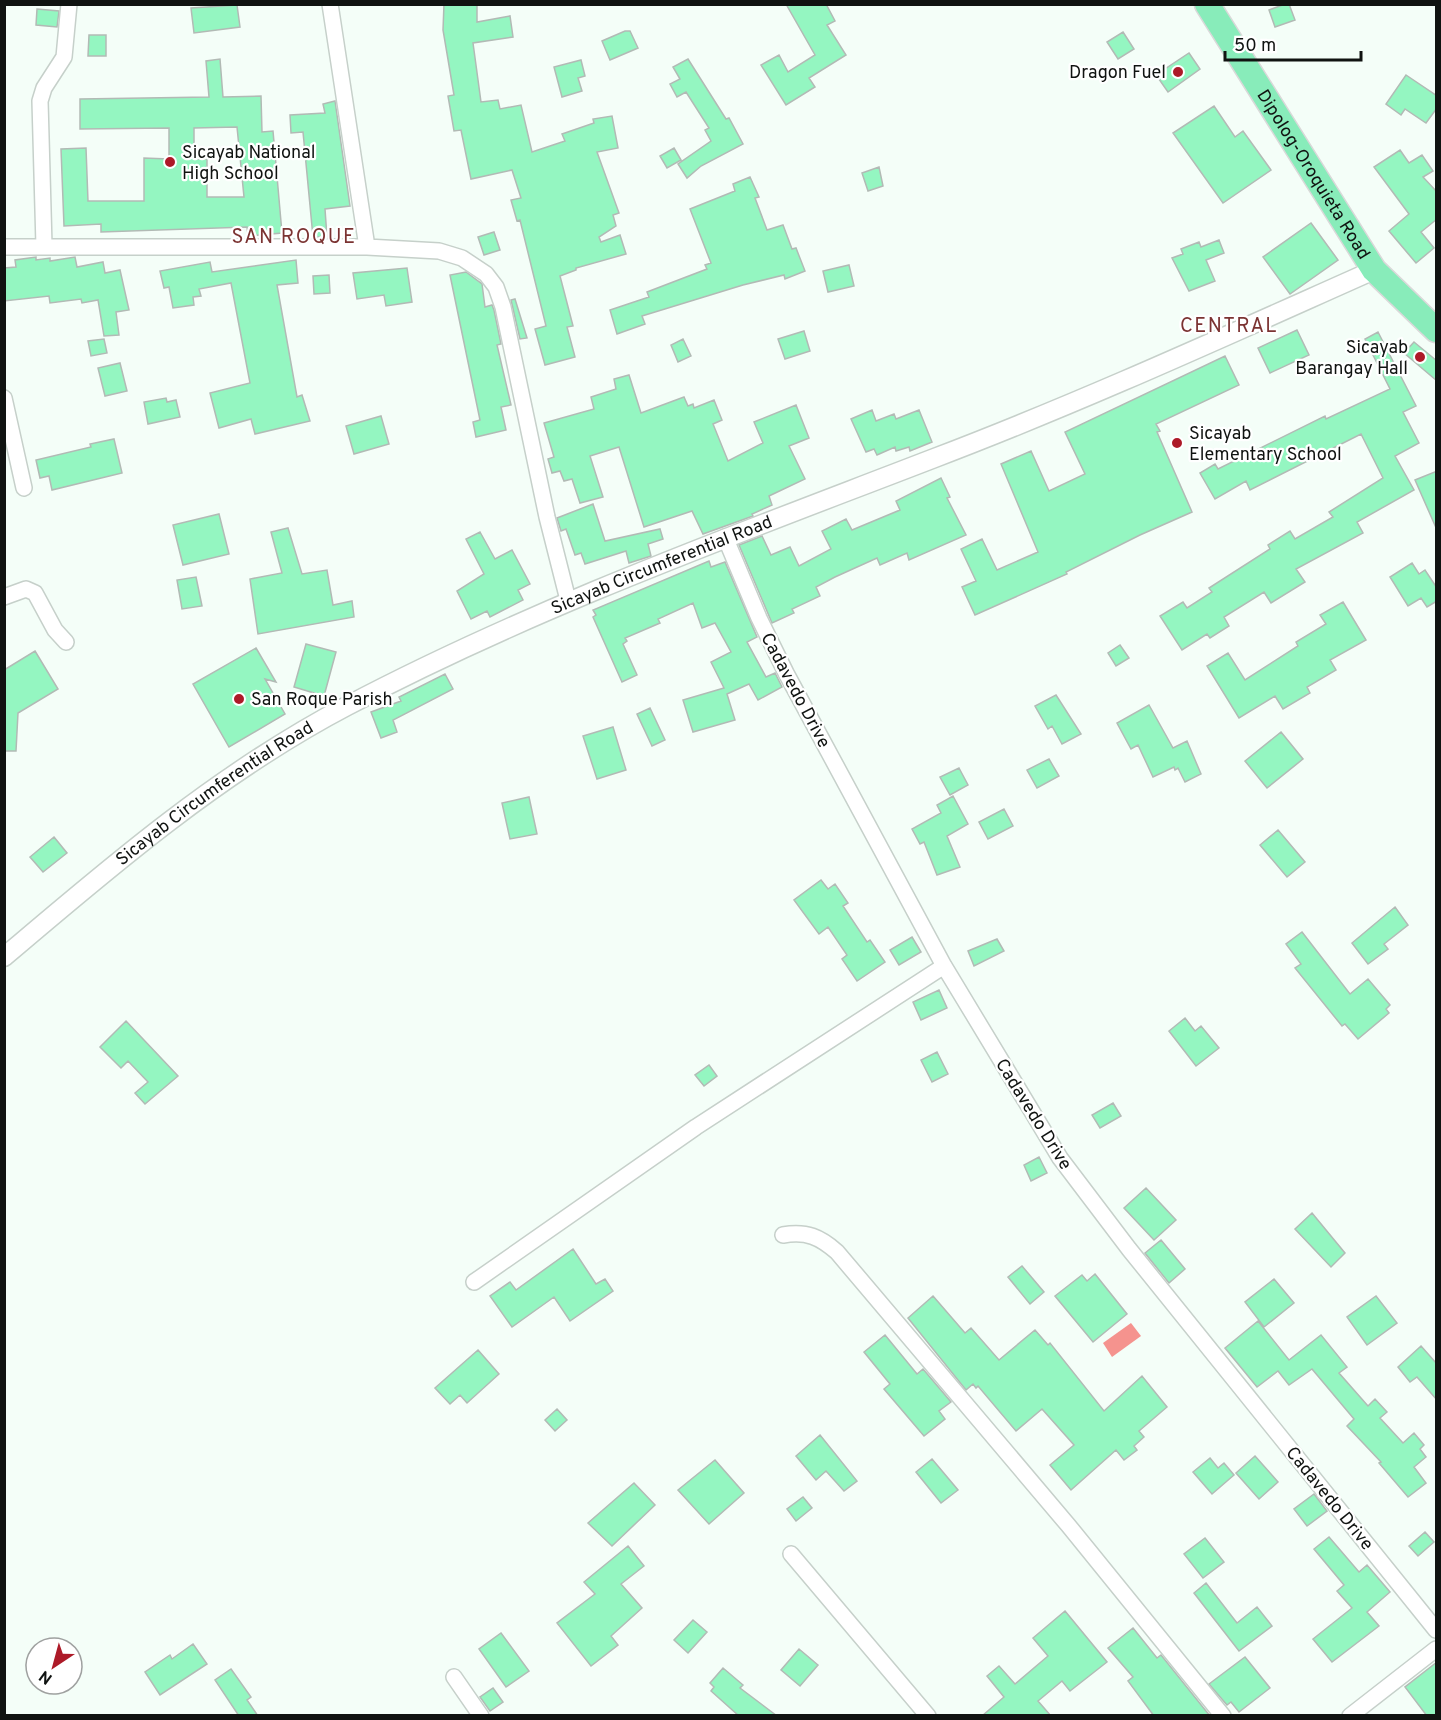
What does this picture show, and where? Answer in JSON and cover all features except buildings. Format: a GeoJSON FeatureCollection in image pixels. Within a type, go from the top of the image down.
{"type":"FeatureCollection","features":[{"type":"Feature","properties":{"kind":"highway","name":"Dipolog-Oroquieta Road"},"geometry":{"type":"LineString","coordinates":[[1207,4],[1374,270],[1425,322],[1437,330]]}},
{"type":"Feature","properties":{"kind":"street"},"geometry":{"type":"LineString","coordinates":[[44,246],[40,101],[44,88],[64,57],[69,4]]}},
{"type":"Feature","properties":{"kind":"street"},"geometry":{"type":"LineString","coordinates":[[330,4],[367,247]]}},
{"type":"Feature","properties":{"kind":"street"},"geometry":{"type":"LineString","coordinates":[[4,247],[367,247],[439,251],[476,265],[496,287],[515,360],[540,487],[568,600]]}},
{"type":"Feature","properties":{"kind":"street","name":"Sicayab Circumferential Road"},"geometry":{"type":"LineString","coordinates":[[4,957],[114,864],[205,795],[284,743],[346,706],[568,600],[725,537],[948,453],[1233,333],[1374,270]]}},
{"type":"Feature","properties":{"kind":"street"},"geometry":{"type":"LineString","coordinates":[[4,398],[24,488]]}},
{"type":"Feature","properties":{"kind":"street","name":"Cadavedo Drive"},"geometry":{"type":"LineString","coordinates":[[725,537],[759,618],[786,673],[944,966],[1060,1158],[1129,1249],[1437,1630]]}},
{"type":"Feature","properties":{"kind":"street"},"geometry":{"type":"LineString","coordinates":[[4,597],[26,589],[35,593],[55,630],[66,642]]}},
{"type":"Feature","properties":{"kind":"street"},"geometry":{"type":"LineString","coordinates":[[474,1281],[696,1126],[944,966]]}},
{"type":"Feature","properties":{"kind":"street"},"geometry":{"type":"LineString","coordinates":[[783,1235],[802,1232],[822,1239],[837,1252],[1068,1525],[1222,1716]]}},
{"type":"Feature","properties":{"kind":"street"},"geometry":{"type":"LineString","coordinates":[[792,1554],[928,1716]]}},
{"type":"Feature","properties":{"kind":"street"},"geometry":{"type":"LineString","coordinates":[[1350,1716],[1437,1649]]}},
{"type":"Feature","properties":{"kind":"street"},"geometry":{"type":"LineString","coordinates":[[454,1677],[481,1716]]}},
{"type":"Feature","properties":{"kind":"shaded area"},"geometry":{"type":"Polygon","coordinates":[[[1131,1323],[1141,1336],[1112,1357],[1103,1343],[1131,1323]]]}},
{"type":"Feature","properties":{"kind":"place","name":"Dragon Fuel"},"geometry":{"type":"Point","coordinates":[1178,72]}},
{"type":"Feature","properties":{"kind":"place","name":"Sicayab National High School"},"geometry":{"type":"Point","coordinates":[170,162]}},
{"type":"Feature","properties":{"kind":"place","name":"Sicayab Barangay Hall"},"geometry":{"type":"Point","coordinates":[1420,357]}},
{"type":"Feature","properties":{"kind":"place","name":"Sicayab Elementary School"},"geometry":{"type":"Point","coordinates":[1177,443]}},
{"type":"Feature","properties":{"kind":"place","name":"San Roque Parish"},"geometry":{"type":"Point","coordinates":[239,699]}},
{"type":"Feature","properties":{"kind":"district","name":"SAN ROQUE"},"geometry":{"type":"Point","coordinates":[294,236]}},
{"type":"Feature","properties":{"kind":"district","name":"CENTRAL"},"geometry":{"type":"Point","coordinates":[1229,325]}}]}
